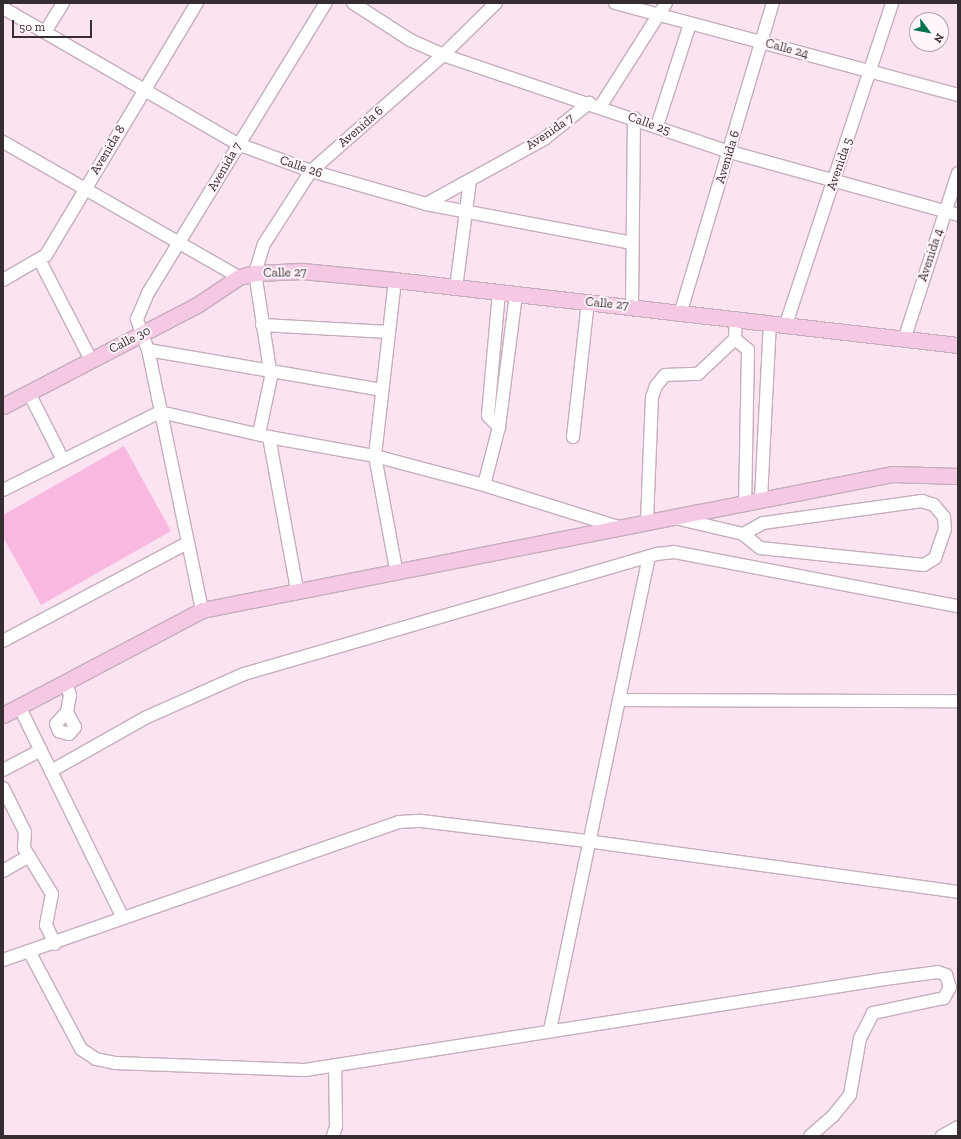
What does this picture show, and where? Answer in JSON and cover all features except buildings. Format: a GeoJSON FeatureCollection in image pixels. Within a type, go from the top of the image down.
{"type":"FeatureCollection","features":[{"type":"Feature","properties":{"kind":"main road","name":"Calle 27"},"geometry":{"type":"LineString","coordinates":[[255,273],[302,271],[395,280],[456,288],[681,311],[770,323],[905,337],[958,345]]}},
{"type":"Feature","properties":{"kind":"main road","name":"Calle 30"},"geometry":{"type":"LineString","coordinates":[[3,406],[143,334],[239,277],[255,273]]}},
{"type":"Feature","properties":{"kind":"main road"},"geometry":{"type":"LineString","coordinates":[[3,715],[66,684],[202,610],[396,569],[621,528],[647,521],[675,518],[761,499],[892,474],[958,476]]}},
{"type":"Feature","properties":{"kind":"street"},"geometry":{"type":"LineString","coordinates":[[45,32],[63,3]]}},
{"type":"Feature","properties":{"kind":"street","name":"Avenida 8"},"geometry":{"type":"LineString","coordinates":[[40,261],[85,190],[196,3]]}},
{"type":"Feature","properties":{"kind":"street","name":"Avenida 7"},"geometry":{"type":"LineString","coordinates":[[202,610],[148,350],[138,314],[238,144],[326,3]]}},
{"type":"Feature","properties":{"kind":"street","name":"Calle 25"},"geometry":{"type":"LineString","coordinates":[[353,3],[410,40],[443,55],[634,118],[730,152],[834,182],[958,215]]}},
{"type":"Feature","properties":{"kind":"street","name":"Avenida 6"},"geometry":{"type":"LineString","coordinates":[[255,273],[264,244],[311,171],[443,55],[496,3]]}},
{"type":"Feature","properties":{"kind":"street","name":"Calle 24"},"geometry":{"type":"LineString","coordinates":[[615,3],[958,95]]}},
{"type":"Feature","properties":{"kind":"street"},"geometry":{"type":"LineString","coordinates":[[600,107],[666,3]]}},
{"type":"Feature","properties":{"kind":"street","name":"Avenida 6"},"geometry":{"type":"LineString","coordinates":[[681,311],[763,43],[773,3]]}},
{"type":"Feature","properties":{"kind":"street","name":"Avenida 5"},"geometry":{"type":"LineString","coordinates":[[786,324],[872,72],[892,3]]}},
{"type":"Feature","properties":{"kind":"street","name":"Calle 26"},"geometry":{"type":"LineString","coordinates":[[3,8],[238,144],[311,171],[426,204],[466,210],[632,243]]}},
{"type":"Feature","properties":{"kind":"street"},"geometry":{"type":"LineString","coordinates":[[657,126],[690,24]]}},
{"type":"Feature","properties":{"kind":"street","name":"Avenida 7"},"geometry":{"type":"LineString","coordinates":[[426,204],[544,139],[588,103]]}},
{"type":"Feature","properties":{"kind":"street"},"geometry":{"type":"LineString","coordinates":[[632,306],[634,118]]}},
{"type":"Feature","properties":{"kind":"street"},"geometry":{"type":"LineString","coordinates":[[3,142],[179,245],[239,277]]}},
{"type":"Feature","properties":{"kind":"street","name":"Avenida 4"},"geometry":{"type":"LineString","coordinates":[[905,337],[958,173]]}},
{"type":"Feature","properties":{"kind":"street"},"geometry":{"type":"LineString","coordinates":[[456,288],[470,180]]}},
{"type":"Feature","properties":{"kind":"street"},"geometry":{"type":"LineString","coordinates":[[3,280],[40,261],[91,360]]}},
{"type":"Feature","properties":{"kind":"street"},"geometry":{"type":"LineString","coordinates":[[255,273],[262,325],[271,370],[264,436],[297,589]]}},
{"type":"Feature","properties":{"kind":"street"},"geometry":{"type":"LineString","coordinates":[[395,280],[375,456],[396,569]]}},
{"type":"Feature","properties":{"kind":"street"},"geometry":{"type":"LineString","coordinates":[[499,292],[488,416],[499,427]]}},
{"type":"Feature","properties":{"kind":"street"},"geometry":{"type":"LineString","coordinates":[[484,485],[499,427],[516,294]]}},
{"type":"Feature","properties":{"kind":"street"},"geometry":{"type":"LineString","coordinates":[[573,437],[588,302]]}},
{"type":"Feature","properties":{"kind":"street"},"geometry":{"type":"LineString","coordinates":[[647,521],[652,397],[656,386],[665,375],[698,374],[735,339],[736,318]]}},
{"type":"Feature","properties":{"kind":"street"},"geometry":{"type":"LineString","coordinates":[[761,499],[770,323]]}},
{"type":"Feature","properties":{"kind":"street"},"geometry":{"type":"LineString","coordinates":[[262,325],[389,332]]}},
{"type":"Feature","properties":{"kind":"street"},"geometry":{"type":"LineString","coordinates":[[735,339],[748,350],[745,503]]}},
{"type":"Feature","properties":{"kind":"street"},"geometry":{"type":"LineString","coordinates":[[148,350],[382,390]]}},
{"type":"Feature","properties":{"kind":"street"},"geometry":{"type":"LineString","coordinates":[[29,393],[62,458]]}},
{"type":"Feature","properties":{"kind":"street"},"geometry":{"type":"LineString","coordinates":[[3,490],[62,458],[160,412],[264,436],[375,456],[484,485],[621,528]]}},
{"type":"Feature","properties":{"kind":"street"},"geometry":{"type":"LineString","coordinates":[[675,518],[743,534],[760,548],[924,566],[935,558],[945,529],[944,517],[934,505],[922,501],[763,523],[743,534]]}},
{"type":"Feature","properties":{"kind":"street"},"geometry":{"type":"LineString","coordinates":[[3,641],[188,543]]}},
{"type":"Feature","properties":{"kind":"street"},"geometry":{"type":"LineString","coordinates":[[51,771],[147,717],[244,674],[649,556],[674,552],[958,606]]}},
{"type":"Feature","properties":{"kind":"street"},"geometry":{"type":"LineString","coordinates":[[550,1030],[587,841],[619,700],[649,556]]}},
{"type":"Feature","properties":{"kind":"street"},"geometry":{"type":"LineString","coordinates":[[66,684],[70,695],[67,712]]}},
{"type":"Feature","properties":{"kind":"street"},"geometry":{"type":"LineString","coordinates":[[619,700],[958,701]]}},
{"type":"Feature","properties":{"kind":"street"},"geometry":{"type":"LineString","coordinates":[[19,706],[123,918]]}},
{"type":"Feature","properties":{"kind":"street"},"geometry":{"type":"LineString","coordinates":[[3,770],[41,750]]}},
{"type":"Feature","properties":{"kind":"street"},"geometry":{"type":"LineString","coordinates":[[3,788],[25,832],[24,848],[52,894],[46,925],[55,944]]}},
{"type":"Feature","properties":{"kind":"street"},"geometry":{"type":"LineString","coordinates":[[3,960],[30,953],[123,918],[399,822],[421,821],[587,841],[958,892]]}},
{"type":"Feature","properties":{"kind":"street"},"geometry":{"type":"LineString","coordinates":[[3,871],[29,856]]}},
{"type":"Feature","properties":{"kind":"street"},"geometry":{"type":"LineString","coordinates":[[30,953],[81,1049],[96,1059],[115,1063],[305,1070],[550,1030],[885,979],[938,972],[946,975],[950,987],[944,998],[873,1013],[860,1038],[850,1095],[833,1116],[810,1136]]}},
{"type":"Feature","properties":{"kind":"street"},"geometry":{"type":"LineString","coordinates":[[333,1136],[336,1126],[335,1065]]}},
{"type":"Feature","properties":{"kind":"street"},"geometry":{"type":"LineString","coordinates":[[942,1136],[958,1127]]}},
{"type":"Feature","properties":{"kind":"shaded area"},"geometry":{"type":"Polygon","coordinates":[[[124,446],[171,531],[41,605],[3,537],[3,515],[124,446]]]}}]}
